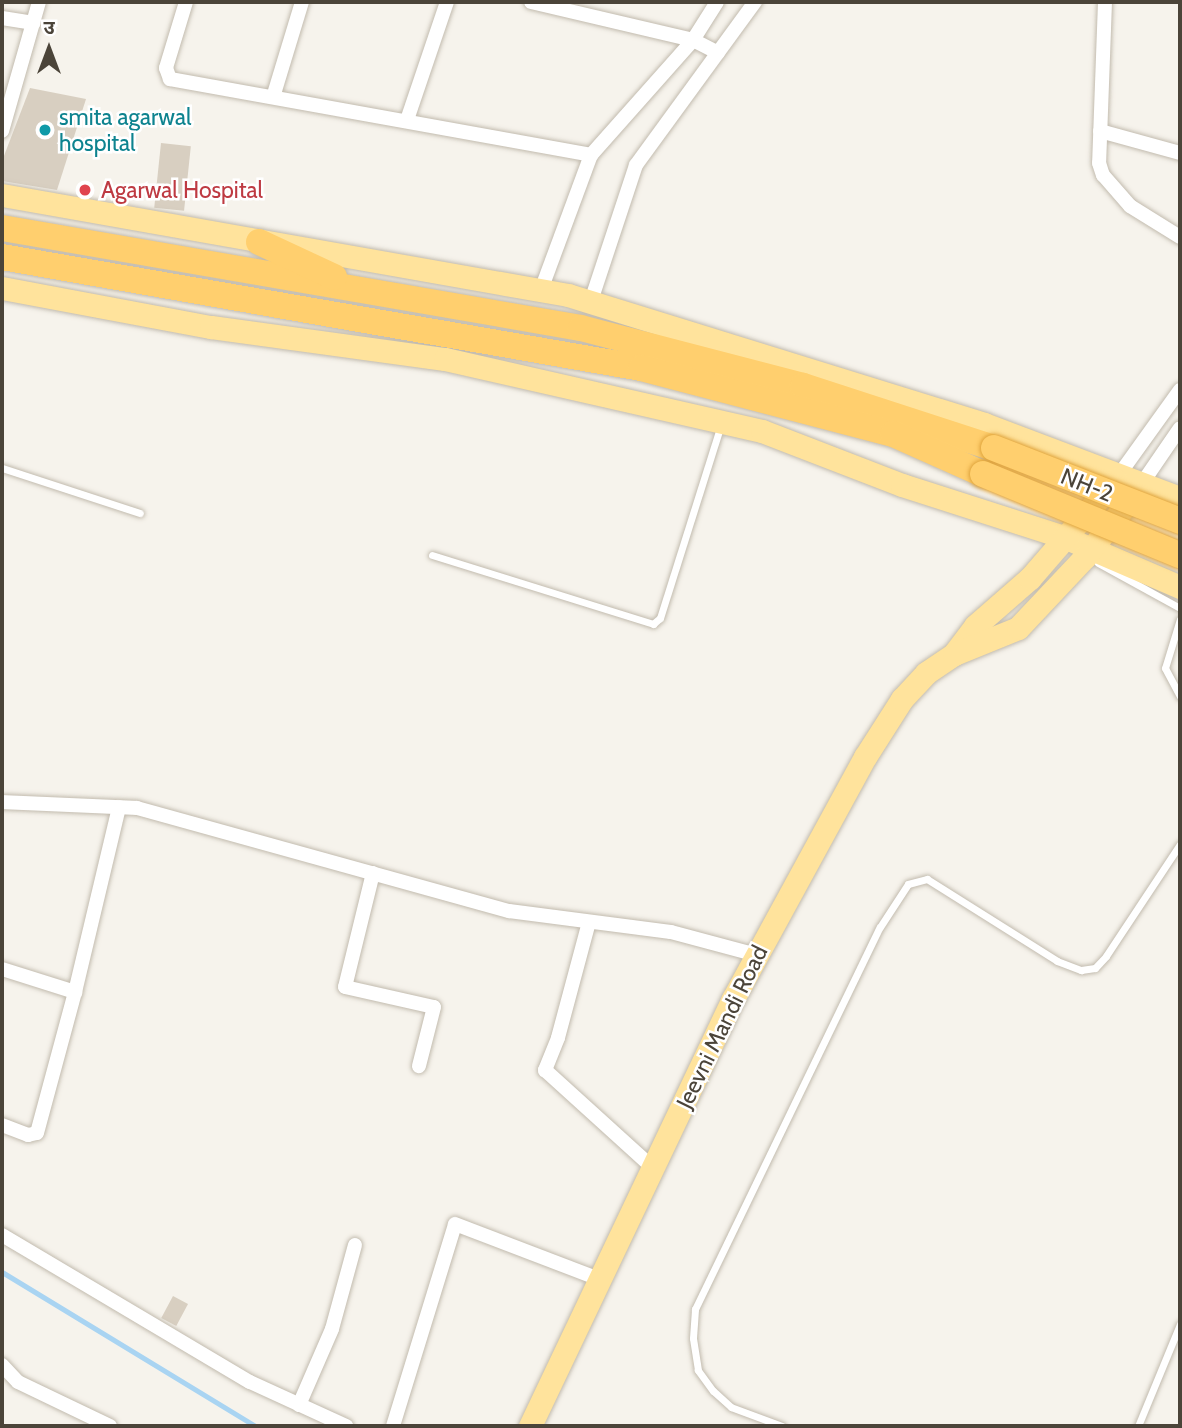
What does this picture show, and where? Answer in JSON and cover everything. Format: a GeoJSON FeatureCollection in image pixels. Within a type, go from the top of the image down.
{"type":"FeatureCollection","features":[{"type":"Feature","properties":{"kind":"highway","name":"NH-2"},"geometry":{"type":"LineString","coordinates":[[2,228],[581,328],[803,386],[994,447],[1180,521]]}},
{"type":"Feature","properties":{"kind":"highway"},"geometry":{"type":"LineString","coordinates":[[259,242],[365,292]]}},
{"type":"Feature","properties":{"kind":"highway"},"geometry":{"type":"LineString","coordinates":[[2,257],[514,342],[641,368],[892,434],[1180,555]]}},
{"type":"Feature","properties":{"kind":"main road"},"geometry":{"type":"LineString","coordinates":[[2,195],[592,301],[1036,442],[1121,472],[1180,498]]}},
{"type":"Feature","properties":{"kind":"main road"},"geometry":{"type":"LineString","coordinates":[[2,288],[211,327],[444,359],[721,424],[762,431],[902,485],[1064,537],[1088,553],[1178,581]]}},
{"type":"Feature","properties":{"kind":"main road"},"geometry":{"type":"LineString","coordinates":[[1002,517],[1036,442]]}},
{"type":"Feature","properties":{"kind":"main road","name":"Jeevni Mandi Road"},"geometry":{"type":"LineString","coordinates":[[954,654],[975,626],[1030,578],[1121,472]]}},
{"type":"Feature","properties":{"kind":"main road","name":"Jeevni Mandi Road"},"geometry":{"type":"LineString","coordinates":[[530,1426],[757,956],[865,757],[902,699],[926,673],[954,654],[1018,628],[1088,553],[1143,482]]}},
{"type":"Feature","properties":{"kind":"street"},"geometry":{"type":"LineString","coordinates":[[2,131],[39,2]]}},
{"type":"Feature","properties":{"kind":"street"},"geometry":{"type":"LineString","coordinates":[[186,2],[166,68],[170,79],[274,94],[591,155]]}},
{"type":"Feature","properties":{"kind":"street"},"geometry":{"type":"LineString","coordinates":[[274,94],[302,2]]}},
{"type":"Feature","properties":{"kind":"street"},"geometry":{"type":"LineString","coordinates":[[407,120],[447,2]]}},
{"type":"Feature","properties":{"kind":"street"},"geometry":{"type":"LineString","coordinates":[[531,2],[571,6],[692,40],[718,53]]}},
{"type":"Feature","properties":{"kind":"street"},"geometry":{"type":"LineString","coordinates":[[541,290],[591,155],[692,40],[717,2]]}},
{"type":"Feature","properties":{"kind":"street"},"geometry":{"type":"LineString","coordinates":[[592,301],[636,165],[755,2]]}},
{"type":"Feature","properties":{"kind":"street"},"geometry":{"type":"LineString","coordinates":[[1105,2],[1100,131],[1102,175],[1130,206],[1180,237]]}},
{"type":"Feature","properties":{"kind":"street"},"geometry":{"type":"LineString","coordinates":[[2,18],[34,23]]}},
{"type":"Feature","properties":{"kind":"street"},"geometry":{"type":"LineString","coordinates":[[1100,131],[1180,153]]}},
{"type":"Feature","properties":{"kind":"street"},"geometry":{"type":"LineString","coordinates":[[1121,472],[1180,390]]}},
{"type":"Feature","properties":{"kind":"street"},"geometry":{"type":"LineString","coordinates":[[1143,482],[1180,428]]}},
{"type":"Feature","properties":{"kind":"street"},"geometry":{"type":"LineString","coordinates":[[2,802],[137,808],[509,911],[671,932],[757,956]]}},
{"type":"Feature","properties":{"kind":"street"},"geometry":{"type":"LineString","coordinates":[[2,1125],[28,1135],[37,1133],[75,992],[119,807]]}},
{"type":"Feature","properties":{"kind":"street"},"geometry":{"type":"LineString","coordinates":[[373,873],[345,986],[434,1007],[419,1066]]}},
{"type":"Feature","properties":{"kind":"street"},"geometry":{"type":"LineString","coordinates":[[589,922],[558,1038],[545,1070],[654,1169]]}},
{"type":"Feature","properties":{"kind":"street"},"geometry":{"type":"LineString","coordinates":[[2,970],[75,992]]}},
{"type":"Feature","properties":{"kind":"street"},"geometry":{"type":"LineString","coordinates":[[393,1426],[455,1224],[602,1280]]}},
{"type":"Feature","properties":{"kind":"street"},"geometry":{"type":"LineString","coordinates":[[2,1235],[250,1382],[346,1426]]}},
{"type":"Feature","properties":{"kind":"street"},"geometry":{"type":"LineString","coordinates":[[299,1405],[332,1329],[355,1245]]}},
{"type":"Feature","properties":{"kind":"street"},"geometry":{"type":"LineString","coordinates":[[2,1365],[18,1382],[110,1426]]}},
{"type":"Feature","properties":{"kind":"lane"},"geometry":{"type":"LineString","coordinates":[[432,555],[653,624],[660,618],[721,424]]}},
{"type":"Feature","properties":{"kind":"lane"},"geometry":{"type":"LineString","coordinates":[[2,468],[140,513]]}},
{"type":"Feature","properties":{"kind":"lane"},"geometry":{"type":"LineString","coordinates":[[1088,553],[1180,608]]}},
{"type":"Feature","properties":{"kind":"lane"},"geometry":{"type":"LineString","coordinates":[[1180,619],[1165,668],[1180,696]]}},
{"type":"Feature","properties":{"kind":"lane"},"geometry":{"type":"LineString","coordinates":[[782,1426],[731,1407],[713,1391],[698,1370],[692,1338],[695,1309],[862,965],[908,884],[927,879],[1057,961],[1081,970],[1095,968],[1106,956],[1180,844]]}},
{"type":"Feature","properties":{"kind":"lane"},"geometry":{"type":"LineString","coordinates":[[1138,1426],[1180,1324]]}},
{"type":"Feature","properties":{"kind":"building","name":"smita agarwal hospital"},"geometry":{"type":"Polygon","coordinates":[[[30,88],[86,99],[57,190],[2,181],[2,161],[30,88]]]}},
{"type":"Feature","properties":{"kind":"building"},"geometry":{"type":"Polygon","coordinates":[[[161,143],[191,146],[184,211],[154,208],[161,143]]]}},
{"type":"Feature","properties":{"kind":"building"},"geometry":{"type":"Polygon","coordinates":[[[173,1296],[188,1304],[176,1326],[161,1318],[173,1296]]]}},
{"type":"Feature","properties":{"kind":"waterway"},"geometry":{"type":"LineString","coordinates":[[2,1272],[255,1426]]}},
{"type":"Feature","properties":{"kind":"place","name":"smita agarwal hospital"},"geometry":{"type":"Point","coordinates":[45,130]}},
{"type":"Feature","properties":{"kind":"place","name":"Agarwal Hospital"},"geometry":{"type":"Point","coordinates":[85,190]}}]}
